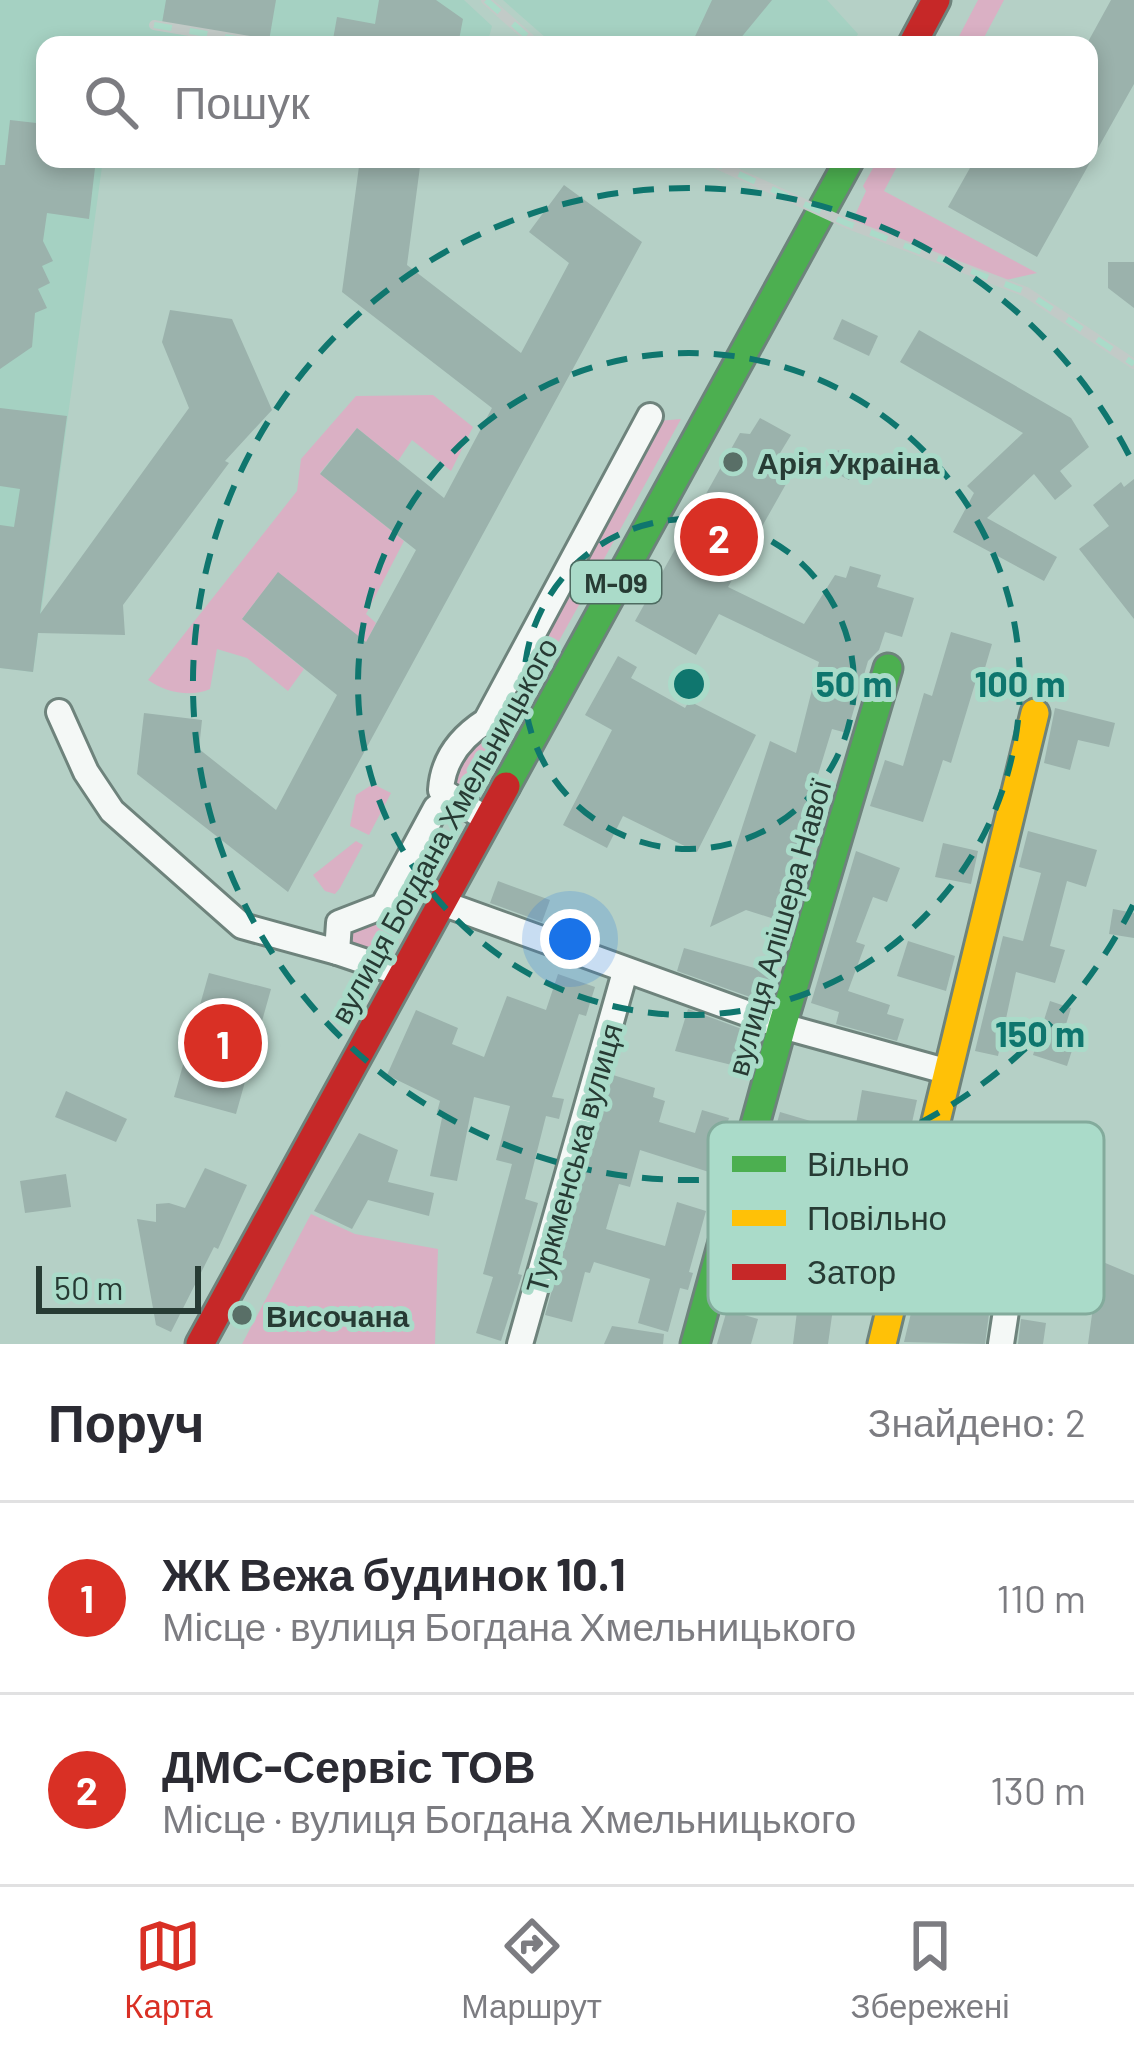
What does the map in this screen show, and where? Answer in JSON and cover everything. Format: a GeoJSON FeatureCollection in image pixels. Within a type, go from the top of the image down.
{"type":"FeatureCollection","features":[{"type":"Feature","properties":{"kind":"main road"},"geometry":{"type":"LineString","coordinates":[[917,36],[936,0]]}},
{"type":"Feature","properties":{"kind":"main road","name":"вулиця Богдана Хмельницького"},"geometry":{"type":"LineString","coordinates":[[200,1344],[845,168]]}},
{"type":"Feature","properties":{"kind":"main road","name":"вулиця Алішера Навої"},"geometry":{"type":"LineString","coordinates":[[756,1122],[888,668]]}},
{"type":"Feature","properties":{"kind":"main road"},"geometry":{"type":"LineString","coordinates":[[938,1122],[1035,712]]}},
{"type":"Feature","properties":{"kind":"main road","name":"вулиця Алішера Навої"},"geometry":{"type":"LineString","coordinates":[[695,1344],[708,1296]]}},
{"type":"Feature","properties":{"kind":"main road"},"geometry":{"type":"LineString","coordinates":[[882,1344],[890,1314]]}},
{"type":"Feature","properties":{"kind":"street"},"geometry":{"type":"LineString","coordinates":[[486,819],[441,790],[444,770],[463,736],[486,721],[650,416]]}},
{"type":"Feature","properties":{"kind":"street"},"geometry":{"type":"LineString","coordinates":[[59,712],[86,772],[112,811],[242,926],[402,974]]}},
{"type":"Feature","properties":{"kind":"street"},"geometry":{"type":"LineString","coordinates":[[337,952],[339,923],[383,906],[436,808],[452,798]]}},
{"type":"Feature","properties":{"kind":"street"},"geometry":{"type":"LineString","coordinates":[[442,903],[782,1025],[950,1072]]}},
{"type":"Feature","properties":{"kind":"street","name":"Туркменська вулиця"},"geometry":{"type":"LineString","coordinates":[[520,1344],[625,972]]}},
{"type":"Feature","properties":{"kind":"street"},"geometry":{"type":"LineString","coordinates":[[1001,1344],[1006,1314]]}},
{"type":"Feature","properties":{"kind":"shaded area"},"geometry":{"type":"Polygon","coordinates":[[[0,0],[464,0],[492,26],[489,36],[36,36],[36,168],[102,168],[33,672],[0,668],[0,0]]]}},
{"type":"Feature","properties":{"kind":"shaded area"},"geometry":{"type":"Polygon","coordinates":[[[503,0],[827,0],[858,34],[857,36],[544,36],[503,0]]]}},
{"type":"Feature","properties":{"kind":"shaded area"},"geometry":{"type":"Polygon","coordinates":[[[978,0],[1004,0],[985,36],[959,36],[978,0]]]}},
{"type":"Feature","properties":{"kind":"shaded area"},"geometry":{"type":"Polygon","coordinates":[[[873,168],[896,168],[884,191],[1037,273],[1002,281],[851,224],[866,191],[863,186],[873,168]]]}},
{"type":"Feature","properties":{"kind":"shaded area"},"geometry":{"type":"Polygon","coordinates":[[[433,395],[473,427],[451,471],[412,440],[398,461],[357,428],[320,473],[404,541],[366,614],[376,623],[366,643],[278,573],[242,619],[304,669],[288,691],[247,658],[217,649],[210,689],[178,692],[148,680],[297,491],[301,459],[356,396],[433,395]]]}},
{"type":"Feature","properties":{"kind":"shaded area"},"geometry":{"type":"Polygon","coordinates":[[[681,419],[599,568],[576,557],[647,422],[681,419]]]}},
{"type":"Feature","properties":{"kind":"shaded area"},"geometry":{"type":"Polygon","coordinates":[[[571,567],[594,578],[466,808],[441,782],[571,567]]]}},
{"type":"Feature","properties":{"kind":"shaded area"},"geometry":{"type":"Polygon","coordinates":[[[373,784],[391,793],[369,835],[350,826],[356,795],[373,784]]]}},
{"type":"Feature","properties":{"kind":"shaded area"},"geometry":{"type":"Polygon","coordinates":[[[432,831],[448,840],[381,955],[349,945],[344,927],[432,831]]]}},
{"type":"Feature","properties":{"kind":"shaded area"},"geometry":{"type":"Polygon","coordinates":[[[356,841],[363,845],[340,888],[335,894],[325,891],[313,875],[356,841]]]}},
{"type":"Feature","properties":{"kind":"shaded area"},"geometry":{"type":"Polygon","coordinates":[[[311,1214],[355,1234],[438,1249],[435,1344],[242,1344],[311,1214]]]}},
{"type":"Feature","properties":{"kind":"building"},"geometry":{"type":"Polygon","coordinates":[[[166,0],[276,0],[270,36],[239,36],[162,23],[166,0]]]}},
{"type":"Feature","properties":{"kind":"building"},"geometry":{"type":"Polygon","coordinates":[[[379,0],[436,0],[463,19],[460,36],[334,36],[337,17],[375,24],[379,0]]]}},
{"type":"Feature","properties":{"kind":"building"},"geometry":{"type":"Polygon","coordinates":[[[712,0],[772,0],[742,36],[695,36],[712,0]]]}},
{"type":"Feature","properties":{"kind":"building"},"geometry":{"type":"Polygon","coordinates":[[[1111,0],[1134,0],[1134,84],[1098,148],[1098,36],[1091,36],[1111,0]]]}},
{"type":"Feature","properties":{"kind":"building"},"geometry":{"type":"Polygon","coordinates":[[[10,120],[36,123],[36,168],[95,168],[89,219],[47,213],[43,241],[53,261],[42,266],[50,283],[38,289],[47,308],[35,313],[32,347],[0,369],[0,165],[5,165],[10,120]]]}},
{"type":"Feature","properties":{"kind":"building"},"geometry":{"type":"Polygon","coordinates":[[[359,168],[420,168],[407,265],[521,353],[569,263],[529,232],[564,185],[642,242],[288,892],[137,774],[144,713],[202,720],[199,749],[276,810],[337,695],[242,619],[278,572],[366,642],[416,550],[320,474],[357,428],[444,498],[492,408],[342,292],[359,168]]]}},
{"type":"Feature","properties":{"kind":"building"},"geometry":{"type":"Polygon","coordinates":[[[970,168],[1087,168],[1037,257],[948,207],[970,168]]]}},
{"type":"Feature","properties":{"kind":"building"},"geometry":{"type":"Polygon","coordinates":[[[1108,262],[1134,262],[1134,308],[1108,288],[1108,262]]]}},
{"type":"Feature","properties":{"kind":"building"},"geometry":{"type":"Polygon","coordinates":[[[170,310],[232,319],[272,410],[225,461],[229,463],[123,605],[125,635],[38,633],[33,672],[0,668],[0,525],[14,527],[20,489],[0,486],[0,408],[67,416],[40,614],[189,408],[162,342],[170,310]]]}},
{"type":"Feature","properties":{"kind":"building"},"geometry":{"type":"Polygon","coordinates":[[[842,319],[878,336],[869,356],[833,339],[842,319]]]}},
{"type":"Feature","properties":{"kind":"building"},"geometry":{"type":"Polygon","coordinates":[[[919,330],[1071,418],[1089,447],[1060,471],[1072,486],[1055,500],[1034,474],[987,518],[1057,557],[1044,581],[953,532],[974,493],[967,486],[1023,433],[900,362],[919,330]]]}},
{"type":"Feature","properties":{"kind":"building"},"geometry":{"type":"Polygon","coordinates":[[[760,418],[791,435],[777,458],[795,468],[728,587],[804,624],[835,575],[846,578],[850,566],[881,575],[877,587],[914,598],[902,637],[885,632],[879,650],[868,661],[847,733],[832,729],[817,778],[830,782],[825,798],[818,796],[807,831],[802,829],[784,885],[800,890],[790,924],[746,910],[710,927],[770,741],[796,753],[819,662],[719,614],[696,655],[635,621],[740,433],[750,434],[760,418]]]}},
{"type":"Feature","properties":{"kind":"building"},"geometry":{"type":"Polygon","coordinates":[[[838,450],[859,461],[849,480],[828,469],[838,450]]]}},
{"type":"Feature","properties":{"kind":"building"},"geometry":{"type":"Polygon","coordinates":[[[1134,479],[1134,619],[1079,549],[1109,526],[1093,505],[1121,482],[1124,487],[1134,479]]]}},
{"type":"Feature","properties":{"kind":"building"},"geometry":{"type":"Polygon","coordinates":[[[951,632],[992,644],[951,763],[943,760],[923,822],[870,806],[885,760],[903,766],[924,693],[932,696],[951,632]]]}},
{"type":"Feature","properties":{"kind":"building"},"geometry":{"type":"Polygon","coordinates":[[[618,656],[637,667],[631,678],[685,708],[689,701],[756,735],[697,852],[623,816],[607,848],[563,825],[612,730],[585,715],[618,656]]]}},
{"type":"Feature","properties":{"kind":"building"},"geometry":{"type":"Polygon","coordinates":[[[1055,708],[1115,723],[1109,747],[1078,740],[1070,770],[1044,763],[1055,708]]]}},
{"type":"Feature","properties":{"kind":"building"},"geometry":{"type":"Polygon","coordinates":[[[1028,831],[1097,850],[1086,887],[1067,881],[1050,946],[1065,950],[1055,983],[1016,972],[998,1056],[975,1051],[1003,936],[1023,941],[1041,873],[1019,867],[1028,831]]]}},
{"type":"Feature","properties":{"kind":"building"},"geometry":{"type":"Polygon","coordinates":[[[943,843],[978,851],[971,884],[935,877],[943,843]]]}},
{"type":"Feature","properties":{"kind":"building"},"geometry":{"type":"Polygon","coordinates":[[[856,851],[900,868],[887,902],[873,897],[856,942],[865,945],[848,991],[890,1005],[887,1014],[904,1019],[897,1041],[836,1024],[839,1012],[811,1003],[856,851]]]}},
{"type":"Feature","properties":{"kind":"building"},"geometry":{"type":"Polygon","coordinates":[[[498,881],[550,900],[542,922],[490,903],[498,881]]]}},
{"type":"Feature","properties":{"kind":"building"},"geometry":{"type":"Polygon","coordinates":[[[1113,909],[1134,913],[1134,938],[1109,934],[1113,909]]]}},
{"type":"Feature","properties":{"kind":"building"},"geometry":{"type":"Polygon","coordinates":[[[908,941],[955,956],[946,991],[897,976],[908,941]]]}},
{"type":"Feature","properties":{"kind":"building"},"geometry":{"type":"Polygon","coordinates":[[[684,948],[775,974],[767,1003],[677,971],[684,948]]]}},
{"type":"Feature","properties":{"kind":"building"},"geometry":{"type":"Polygon","coordinates":[[[209,973],[271,989],[236,1114],[174,1097],[209,973]]]}},
{"type":"Feature","properties":{"kind":"building"},"geometry":{"type":"Polygon","coordinates":[[[558,974],[595,987],[586,1016],[579,1014],[552,1097],[564,1099],[559,1119],[546,1116],[525,1199],[538,1203],[501,1341],[476,1333],[493,1277],[483,1274],[512,1164],[496,1160],[510,1106],[474,1097],[457,1181],[430,1176],[443,1113],[437,1112],[440,1101],[387,1075],[416,1010],[458,1028],[452,1044],[484,1057],[507,996],[546,1010],[558,974]]]}},
{"type":"Feature","properties":{"kind":"building"},"geometry":{"type":"Polygon","coordinates":[[[1050,1001],[1071,1008],[1063,1034],[1076,1038],[1067,1066],[1033,1055],[1050,1001]]]}},
{"type":"Feature","properties":{"kind":"building"},"geometry":{"type":"Polygon","coordinates":[[[688,1009],[758,1035],[748,1069],[675,1051],[688,1009]]]}},
{"type":"Feature","properties":{"kind":"building"},"geometry":{"type":"Polygon","coordinates":[[[613,1075],[655,1088],[653,1097],[665,1101],[659,1122],[695,1133],[702,1110],[729,1118],[728,1122],[708,1122],[708,1172],[640,1150],[630,1187],[619,1184],[606,1229],[665,1246],[677,1202],[706,1211],[688,1290],[680,1288],[668,1332],[638,1323],[650,1279],[594,1262],[590,1273],[585,1272],[572,1322],[545,1315],[613,1075]]]}},
{"type":"Feature","properties":{"kind":"building"},"geometry":{"type":"Polygon","coordinates":[[[862,1090],[917,1100],[912,1122],[856,1122],[862,1090]]]}},
{"type":"Feature","properties":{"kind":"building"},"geometry":{"type":"Polygon","coordinates":[[[66,1091],[127,1119],[116,1142],[55,1117],[66,1091]]]}},
{"type":"Feature","properties":{"kind":"building"},"geometry":{"type":"Polygon","coordinates":[[[780,1112],[814,1122],[777,1122],[780,1112]]]}},
{"type":"Feature","properties":{"kind":"building"},"geometry":{"type":"Polygon","coordinates":[[[359,1133],[398,1150],[388,1182],[434,1193],[429,1216],[368,1200],[352,1229],[314,1211],[359,1133]]]}},
{"type":"Feature","properties":{"kind":"building"},"geometry":{"type":"Polygon","coordinates":[[[205,1168],[247,1185],[218,1249],[214,1247],[171,1332],[156,1325],[137,1219],[156,1222],[156,1204],[185,1208],[205,1168]]]}},
{"type":"Feature","properties":{"kind":"building"},"geometry":{"type":"Polygon","coordinates":[[[66,1174],[71,1207],[25,1213],[20,1181],[66,1174]]]}},
{"type":"Feature","properties":{"kind":"building"},"geometry":{"type":"Polygon","coordinates":[[[1104,1262],[1134,1275],[1134,1344],[1088,1344],[1092,1314],[1104,1314],[1104,1262]]]}},
{"type":"Feature","properties":{"kind":"building"},"geometry":{"type":"Polygon","coordinates":[[[726,1314],[758,1319],[751,1344],[717,1344],[726,1314]]]}},
{"type":"Feature","properties":{"kind":"building"},"geometry":{"type":"Polygon","coordinates":[[[797,1314],[832,1314],[828,1344],[793,1344],[797,1314]]]}},
{"type":"Feature","properties":{"kind":"building"},"geometry":{"type":"Polygon","coordinates":[[[911,1314],[989,1314],[985,1344],[904,1342],[911,1314]]]}},
{"type":"Feature","properties":{"kind":"building"},"geometry":{"type":"Polygon","coordinates":[[[1021,1319],[1046,1323],[1043,1344],[1018,1344],[1021,1319]]]}},
{"type":"Feature","properties":{"kind":"building"},"geometry":{"type":"Polygon","coordinates":[[[612,1326],[664,1334],[663,1344],[604,1344],[612,1326]]]}},
{"type":"Feature","properties":{"kind":"railway"},"geometry":{"type":"LineString","coordinates":[[486,0],[527,36]]}},
{"type":"Feature","properties":{"kind":"railway"},"geometry":{"type":"LineString","coordinates":[[154,25],[219,36]]}},
{"type":"Feature","properties":{"kind":"railway"},"geometry":{"type":"LineString","coordinates":[[726,168],[846,223],[1026,292],[1134,364]]}},
{"type":"Feature","properties":{"kind":"traffic: fast"},"geometry":{"type":"LineString","coordinates":[[506,786],[845,168]]}},
{"type":"Feature","properties":{"kind":"traffic: fast"},"geometry":{"type":"LineString","coordinates":[[756,1122],[888,668]]}},
{"type":"Feature","properties":{"kind":"traffic: fast"},"geometry":{"type":"LineString","coordinates":[[695,1344],[708,1296]]}},
{"type":"Feature","properties":{"kind":"traffic: slow"},"geometry":{"type":"LineString","coordinates":[[936,1122],[1035,713]]}},
{"type":"Feature","properties":{"kind":"traffic: slow"},"geometry":{"type":"LineString","coordinates":[[882,1344],[889,1314]]}},
{"type":"Feature","properties":{"kind":"traffic: jam"},"geometry":{"type":"LineString","coordinates":[[917,36],[936,0]]}},
{"type":"Feature","properties":{"kind":"traffic: jam"},"geometry":{"type":"LineString","coordinates":[[200,1344],[506,786]]}},
{"type":"Feature","properties":{"kind":"place","name":"Арія Украіна"},"geometry":{"type":"Point","coordinates":[733,462]}},
{"type":"Feature","properties":{"kind":"place","name":"ДМС-Сервіс ТОВ"},"geometry":{"type":"Point","coordinates":[719,537]}},
{"type":"Feature","properties":{"kind":"place","name":"ЖК Вежа будинок 10.1"},"geometry":{"type":"Point","coordinates":[223,1043]}},
{"type":"Feature","properties":{"kind":"place","name":"Височана"},"geometry":{"type":"Point","coordinates":[242,1315]}}]}
